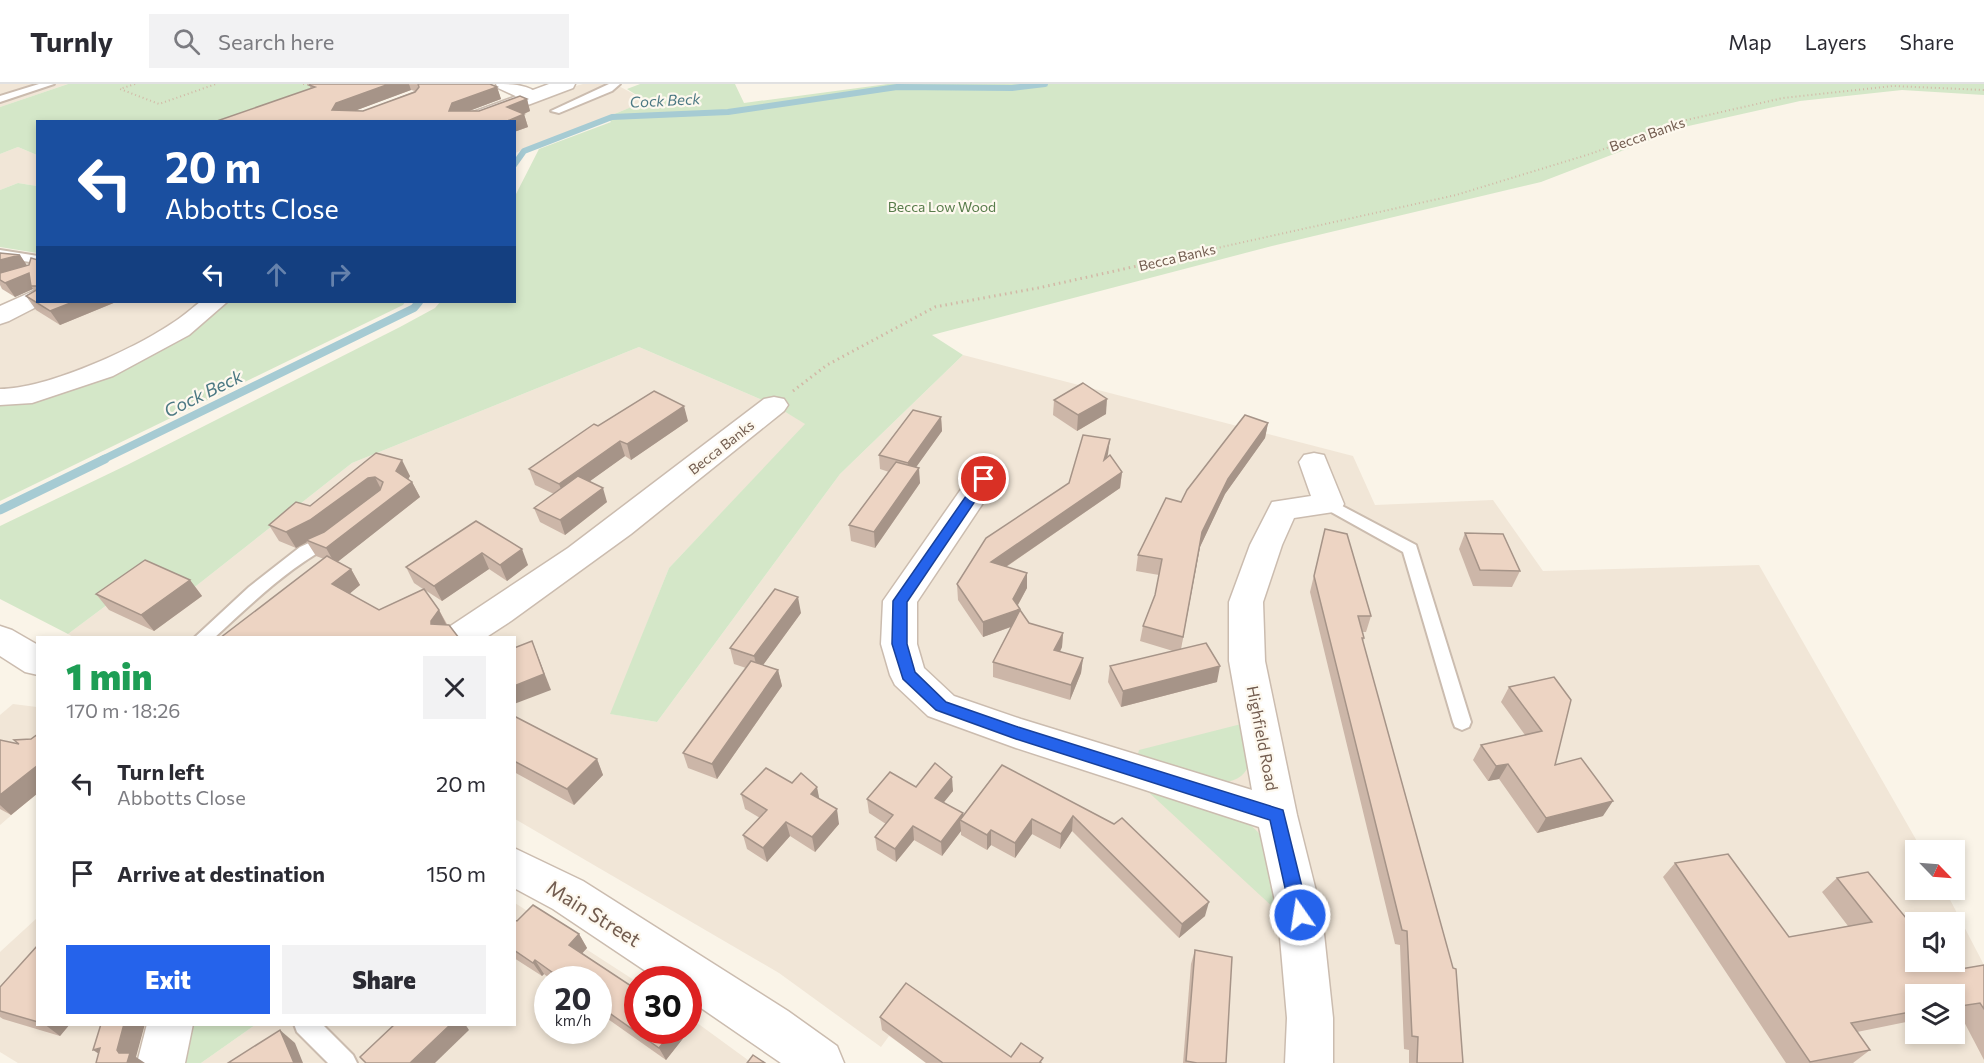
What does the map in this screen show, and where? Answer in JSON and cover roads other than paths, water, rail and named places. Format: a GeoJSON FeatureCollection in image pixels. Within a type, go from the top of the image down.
{"type":"FeatureCollection","features":[{"type":"Feature","properties":{"kind":"street"},"geometry":{"type":"LineString","coordinates":[[505,84],[531,96]]}},
{"type":"Feature","properties":{"kind":"street"},"geometry":{"type":"LineString","coordinates":[[469,120],[566,84]]}},
{"type":"Feature","properties":{"kind":"street"},"geometry":{"type":"LineString","coordinates":[[0,316],[36,297]]}},
{"type":"Feature","properties":{"kind":"street"},"geometry":{"type":"LineString","coordinates":[[0,397],[22,397],[103,370],[180,330],[214,303]]}},
{"type":"Feature","properties":{"kind":"street","name":"Becca Banks"},"geometry":{"type":"LineString","coordinates":[[461,636],[501,611],[593,545],[774,405]]}},
{"type":"Feature","properties":{"kind":"street"},"geometry":{"type":"LineString","coordinates":[[1314,462],[1329,504]]}},
{"type":"Feature","properties":{"kind":"street"},"geometry":{"type":"LineString","coordinates":[[984,479],[900,601],[899,644],[908,675],[941,706],[1016,733],[1277,815]]}},
{"type":"Feature","properties":{"kind":"street","name":"Highfield Road"},"geometry":{"type":"LineString","coordinates":[[1309,1063],[1310,1018],[1300,915],[1277,815],[1247,661],[1246,602],[1266,545],[1283,509],[1329,504]]}},
{"type":"Feature","properties":{"kind":"street"},"geometry":{"type":"LineString","coordinates":[[0,639],[36,661]]}},
{"type":"Feature","properties":{"kind":"street","name":"Main Street"},"geometry":{"type":"LineString","coordinates":[[516,867],[568,895],[772,1028],[820,1063]]}},
{"type":"Feature","properties":{"kind":"street"},"geometry":{"type":"LineString","coordinates":[[161,1063],[170,1026]]}},
{"type":"Feature","properties":{"kind":"lane"},"geometry":{"type":"LineString","coordinates":[[0,99],[49,84]]}},
{"type":"Feature","properties":{"kind":"lane"},"geometry":{"type":"LineString","coordinates":[[556,111],[609,89],[615,84]]}},
{"type":"Feature","properties":{"kind":"lane"},"geometry":{"type":"LineString","coordinates":[[0,254],[36,260]]}},
{"type":"Feature","properties":{"kind":"lane"},"geometry":{"type":"LineString","coordinates":[[1329,504],[1410,549],[1462,722]]}},
{"type":"Feature","properties":{"kind":"lane"},"geometry":{"type":"LineString","coordinates":[[204,636],[280,571],[306,551],[326,542],[344,528]]}},
{"type":"Feature","properties":{"kind":"lane"},"geometry":{"type":"LineString","coordinates":[[307,1026],[345,1063]]}},
{"type":"Feature","properties":{"kind":"waterway","name":"Cock Beck"},"geometry":{"type":"LineString","coordinates":[[516,162],[524,151],[612,117],[728,112],[897,87],[1012,88],[1045,84]]}},
{"type":"Feature","properties":{"kind":"waterway","name":"Cock Beck"},"geometry":{"type":"LineString","coordinates":[[102,460],[414,308],[418,303]]}},
{"type":"Feature","properties":{"kind":"waterway","name":"Cock Beck"},"geometry":{"type":"LineString","coordinates":[[0,510],[105,459]]}},
{"type":"Feature","properties":{"kind":"park label","name":"Becca Low Wood"},"geometry":{"type":"Point","coordinates":[942,206]}}]}
